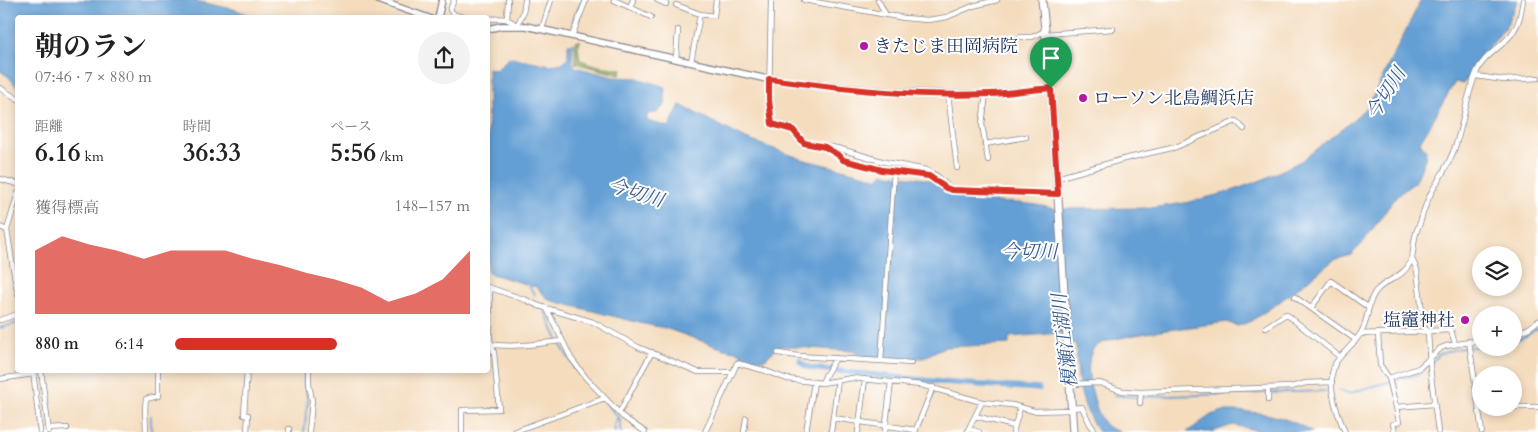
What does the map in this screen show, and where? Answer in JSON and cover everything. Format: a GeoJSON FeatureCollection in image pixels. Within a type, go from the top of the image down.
{"type":"FeatureCollection","features":[{"type":"Feature","properties":{"kind":"main road"},"geometry":{"type":"LineString","coordinates":[[1042,0],[1051,88],[1068,343],[1068,369],[1072,384],[1072,432]]}},
{"type":"Feature","properties":{"kind":"street"},"geometry":{"type":"LineString","coordinates":[[378,0],[420,15]]}},
{"type":"Feature","properties":{"kind":"street"},"geometry":{"type":"LineString","coordinates":[[439,15],[442,0]]}},
{"type":"Feature","properties":{"kind":"street"},"geometry":{"type":"LineString","coordinates":[[454,0],[450,10],[455,15]]}},
{"type":"Feature","properties":{"kind":"street"},"geometry":{"type":"LineString","coordinates":[[507,19],[508,0]]}},
{"type":"Feature","properties":{"kind":"street"},"geometry":{"type":"LineString","coordinates":[[518,26],[523,14],[525,0]]}},
{"type":"Feature","properties":{"kind":"street"},"geometry":{"type":"LineString","coordinates":[[542,29],[551,0]]}},
{"type":"Feature","properties":{"kind":"street"},"geometry":{"type":"LineString","coordinates":[[572,36],[586,0]]}},
{"type":"Feature","properties":{"kind":"street"},"geometry":{"type":"LineString","coordinates":[[614,0],[651,17]]}},
{"type":"Feature","properties":{"kind":"street"},"geometry":{"type":"LineString","coordinates":[[630,7],[633,0]]}},
{"type":"Feature","properties":{"kind":"street"},"geometry":{"type":"LineString","coordinates":[[657,0],[666,4]]}},
{"type":"Feature","properties":{"kind":"street"},"geometry":{"type":"LineString","coordinates":[[676,5],[700,14],[714,16],[716,0]]}},
{"type":"Feature","properties":{"kind":"street"},"geometry":{"type":"LineString","coordinates":[[771,0],[769,100],[772,124],[793,130],[804,143],[837,148],[885,162],[926,170],[937,176],[952,190]]}},
{"type":"Feature","properties":{"kind":"street"},"geometry":{"type":"LineString","coordinates":[[804,0],[886,15],[928,20],[947,17],[973,6],[997,0]]}},
{"type":"Feature","properties":{"kind":"street"},"geometry":{"type":"LineString","coordinates":[[878,0],[886,15]]}},
{"type":"Feature","properties":{"kind":"street"},"geometry":{"type":"LineString","coordinates":[[1345,432],[1337,412],[1332,382],[1334,367],[1361,334],[1366,324],[1372,297],[1377,289],[1403,273],[1412,259],[1415,237],[1420,222],[1432,192],[1451,158],[1470,89],[1484,60],[1513,33],[1520,18],[1523,0]]}},
{"type":"Feature","properties":{"kind":"street"},"geometry":{"type":"LineString","coordinates":[[691,62],[700,14]]}},
{"type":"Feature","properties":{"kind":"street"},"geometry":{"type":"LineString","coordinates":[[490,19],[502,18],[511,20],[518,26]]}},
{"type":"Feature","properties":{"kind":"street"},"geometry":{"type":"LineString","coordinates":[[490,29],[501,26],[518,26],[542,29],[769,79],[857,89],[986,94],[1051,88]]}},
{"type":"Feature","properties":{"kind":"street"},"geometry":{"type":"LineString","coordinates":[[1020,37],[1032,39],[1045,33],[1113,29]]}},
{"type":"Feature","properties":{"kind":"street"},"geometry":{"type":"LineString","coordinates":[[676,59],[678,30]]}},
{"type":"Feature","properties":{"kind":"street"},"geometry":{"type":"LineString","coordinates":[[1476,76],[1504,80],[1538,78]]}},
{"type":"Feature","properties":{"kind":"street"},"geometry":{"type":"LineString","coordinates":[[0,88],[15,97]]}},
{"type":"Feature","properties":{"kind":"street"},"geometry":{"type":"LineString","coordinates":[[948,94],[957,168]]}},
{"type":"Feature","properties":{"kind":"street"},"geometry":{"type":"LineString","coordinates":[[986,94],[982,124],[988,160]]}},
{"type":"Feature","properties":{"kind":"street"},"geometry":{"type":"LineString","coordinates":[[1056,178],[1176,147],[1236,121],[1244,129]]}},
{"type":"Feature","properties":{"kind":"street"},"geometry":{"type":"LineString","coordinates":[[985,144],[1026,137]]}},
{"type":"Feature","properties":{"kind":"street"},"geometry":{"type":"LineString","coordinates":[[825,147],[843,160],[882,170],[929,176],[952,190],[1058,195]]}},
{"type":"Feature","properties":{"kind":"street"},"geometry":{"type":"LineString","coordinates":[[881,359],[894,172]]}},
{"type":"Feature","properties":{"kind":"street"},"geometry":{"type":"LineString","coordinates":[[0,179],[15,183]]}},
{"type":"Feature","properties":{"kind":"street"},"geometry":{"type":"LineString","coordinates":[[15,203],[7,230],[15,282]]}},
{"type":"Feature","properties":{"kind":"street"},"geometry":{"type":"LineString","coordinates":[[0,227],[7,230]]}},
{"type":"Feature","properties":{"kind":"street"},"geometry":{"type":"LineString","coordinates":[[1412,259],[1417,270],[1424,328],[1428,331],[1430,367],[1438,432]]}},
{"type":"Feature","properties":{"kind":"street"},"geometry":{"type":"LineString","coordinates":[[1311,308],[1330,281],[1369,308]]}},
{"type":"Feature","properties":{"kind":"street"},"geometry":{"type":"LineString","coordinates":[[490,288],[593,322],[638,347],[698,372],[732,372]]}},
{"type":"Feature","properties":{"kind":"street"},"geometry":{"type":"LineString","coordinates":[[1295,297],[1356,340]]}},
{"type":"Feature","properties":{"kind":"street"},"geometry":{"type":"LineString","coordinates":[[547,308],[559,341],[586,378],[619,413],[645,432]]}},
{"type":"Feature","properties":{"kind":"street"},"geometry":{"type":"LineString","coordinates":[[1266,327],[1286,314],[1340,358]]}},
{"type":"Feature","properties":{"kind":"street"},"geometry":{"type":"LineString","coordinates":[[0,320],[15,315]]}},
{"type":"Feature","properties":{"kind":"street"},"geometry":{"type":"LineString","coordinates":[[1522,331],[1538,321]]}},
{"type":"Feature","properties":{"kind":"street"},"geometry":{"type":"LineString","coordinates":[[1361,334],[1451,330],[1455,344]]}},
{"type":"Feature","properties":{"kind":"street"},"geometry":{"type":"LineString","coordinates":[[1378,333],[1380,364],[1390,381],[1400,422],[1393,424],[1395,432]]}},
{"type":"Feature","properties":{"kind":"street"},"geometry":{"type":"LineString","coordinates":[[490,344],[529,344],[559,341]]}},
{"type":"Feature","properties":{"kind":"street"},"geometry":{"type":"LineString","coordinates":[[1390,381],[1413,371],[1430,360],[1441,348],[1455,344],[1470,342],[1473,366]]}},
{"type":"Feature","properties":{"kind":"street"},"geometry":{"type":"LineString","coordinates":[[462,432],[462,410],[499,409],[490,350]]}},
{"type":"Feature","properties":{"kind":"street"},"geometry":{"type":"LineString","coordinates":[[619,413],[652,352]]}},
{"type":"Feature","properties":{"kind":"street"},"geometry":{"type":"LineString","coordinates":[[778,353],[836,358],[881,359],[911,363]]}},
{"type":"Feature","properties":{"kind":"street"},"geometry":{"type":"LineString","coordinates":[[822,383],[836,358]]}},
{"type":"Feature","properties":{"kind":"street"},"geometry":{"type":"LineString","coordinates":[[705,432],[737,363],[787,379],[822,383],[852,378],[933,387],[982,402],[1040,412],[1082,407],[1096,432]]}},
{"type":"Feature","properties":{"kind":"street"},"geometry":{"type":"LineString","coordinates":[[0,379],[28,373]]}},
{"type":"Feature","properties":{"kind":"street"},"geometry":{"type":"LineString","coordinates":[[33,373],[40,432]]}},
{"type":"Feature","properties":{"kind":"street"},"geometry":{"type":"LineString","coordinates":[[41,373],[49,431],[67,428]]}},
{"type":"Feature","properties":{"kind":"street"},"geometry":{"type":"LineString","coordinates":[[146,432],[147,418],[144,409],[146,399],[158,396],[158,373]]}},
{"type":"Feature","properties":{"kind":"street"},"geometry":{"type":"LineString","coordinates":[[246,373],[244,415],[248,415],[248,432]]}},
{"type":"Feature","properties":{"kind":"street"},"geometry":{"type":"LineString","coordinates":[[309,373],[312,401],[309,432]]}},
{"type":"Feature","properties":{"kind":"street"},"geometry":{"type":"LineString","coordinates":[[858,432],[865,379]]}},
{"type":"Feature","properties":{"kind":"street"},"geometry":{"type":"LineString","coordinates":[[831,432],[838,380]]}},
{"type":"Feature","properties":{"kind":"street"},"geometry":{"type":"LineString","coordinates":[[806,432],[814,382]]}},
{"type":"Feature","properties":{"kind":"street"},"geometry":{"type":"LineString","coordinates":[[885,432],[891,382]]}},
{"type":"Feature","properties":{"kind":"street"},"geometry":{"type":"LineString","coordinates":[[1072,384],[1107,384],[1140,397],[1268,389],[1291,387],[1306,383],[1332,382]]}},
{"type":"Feature","properties":{"kind":"street"},"geometry":{"type":"LineString","coordinates":[[833,418],[916,431],[933,387]]}},
{"type":"Feature","properties":{"kind":"street"},"geometry":{"type":"LineString","coordinates":[[1268,389],[1268,399]]}},
{"type":"Feature","properties":{"kind":"street"},"geometry":{"type":"LineString","coordinates":[[513,432],[603,398]]}},
{"type":"Feature","properties":{"kind":"street"},"geometry":{"type":"LineString","coordinates":[[979,432],[968,431],[982,402]]}},
{"type":"Feature","properties":{"kind":"street"},"geometry":{"type":"LineString","coordinates":[[1396,406],[1434,404]]}},
{"type":"Feature","properties":{"kind":"street"},"geometry":{"type":"LineString","coordinates":[[1522,407],[1538,407]]}},
{"type":"Feature","properties":{"kind":"street"},"geometry":{"type":"LineString","coordinates":[[975,416],[1014,429],[1020,408]]}},
{"type":"Feature","properties":{"kind":"street"},"geometry":{"type":"LineString","coordinates":[[1481,416],[1482,432]]}},
{"type":"Feature","properties":{"kind":"street"},"geometry":{"type":"LineString","coordinates":[[744,432],[746,418]]}},
{"type":"Feature","properties":{"kind":"green space"},"geometry":{"type":"Polygon","coordinates":[[[575,41],[581,41],[578,46],[580,60],[599,66],[622,69],[620,75],[575,63],[575,41]]]}},
{"type":"Feature","properties":{"kind":"water"},"geometry":{"type":"Polygon","coordinates":[[[0,0],[191,0],[251,15],[15,15],[15,85],[8,76],[0,71],[0,0]]]}},
{"type":"Feature","properties":{"kind":"water","name":"今切川"},"geometry":{"type":"Polygon","coordinates":[[[1421,0],[1518,0],[1507,24],[1463,84],[1455,82],[1420,142],[1426,151],[1425,159],[1416,181],[1396,197],[1360,246],[1351,255],[1334,260],[1278,303],[1251,321],[1238,326],[1226,322],[1136,335],[1103,343],[1095,347],[1090,356],[1089,368],[1096,405],[1104,423],[1110,428],[1121,432],[1098,432],[1087,411],[1080,390],[1076,344],[1072,343],[1062,333],[1009,337],[1009,344],[944,347],[923,358],[861,356],[852,351],[779,346],[764,360],[741,357],[741,352],[724,349],[665,328],[549,300],[536,287],[490,274],[490,68],[496,70],[510,57],[551,65],[562,63],[568,57],[568,44],[573,43],[572,61],[575,67],[613,77],[637,78],[665,87],[665,105],[657,113],[647,114],[647,121],[669,127],[680,105],[746,139],[805,160],[877,179],[883,173],[931,180],[951,195],[991,199],[995,202],[1033,204],[1054,209],[1150,208],[1185,203],[1229,192],[1264,179],[1301,161],[1368,106],[1421,0]]]}},
{"type":"Feature","properties":{"kind":"water"},"geometry":{"type":"Polygon","coordinates":[[[1223,411],[1247,412],[1280,417],[1312,432],[1265,432],[1233,425],[1211,432],[1187,432],[1211,415],[1223,411]]]}},
{"type":"Feature","properties":{"kind":"waterway"},"geometry":{"type":"LineString","coordinates":[[573,21],[582,0]]}},
{"type":"Feature","properties":{"kind":"waterway"},"geometry":{"type":"LineString","coordinates":[[527,283],[535,295]]}},
{"type":"Feature","properties":{"kind":"waterway"},"geometry":{"type":"LineString","coordinates":[[545,312],[556,336],[580,373]]}},
{"type":"Feature","properties":{"kind":"waterway"},"geometry":{"type":"LineString","coordinates":[[0,328],[15,324]]}},
{"type":"Feature","properties":{"kind":"waterway"},"geometry":{"type":"LineString","coordinates":[[1522,338],[1538,328]]}},
{"type":"Feature","properties":{"kind":"waterway"},"geometry":{"type":"LineString","coordinates":[[1338,390],[1347,394],[1418,374],[1440,354],[1456,349],[1472,347]]}},
{"type":"Feature","properties":{"kind":"waterway"},"geometry":{"type":"LineString","coordinates":[[800,361],[806,366],[819,369],[941,382],[1039,389]]}},
{"type":"Feature","properties":{"kind":"waterway"},"geometry":{"type":"LineString","coordinates":[[37,373],[44,432]]}},
{"type":"Feature","properties":{"kind":"waterway"},"geometry":{"type":"LineString","coordinates":[[304,432],[308,400],[304,383],[305,373]]}},
{"type":"Feature","properties":{"kind":"waterway"},"geometry":{"type":"LineString","coordinates":[[918,432],[935,391]]}},
{"type":"Feature","properties":{"kind":"waterway"},"geometry":{"type":"LineString","coordinates":[[1114,395],[1136,397],[1326,391]]}},
{"type":"Feature","properties":{"kind":"waterway"},"geometry":{"type":"LineString","coordinates":[[603,399],[620,419],[620,431],[622,432]]}},
{"type":"Feature","properties":{"kind":"waterway"},"geometry":{"type":"LineString","coordinates":[[151,416],[151,432]]}},
{"type":"Feature","properties":{"kind":"waterway"},"geometry":{"type":"LineString","coordinates":[[615,432],[614,425],[618,417]]}},
{"type":"Feature","properties":{"kind":"place","name":"きたじま田岡病院"},"geometry":{"type":"Point","coordinates":[864,46]}},
{"type":"Feature","properties":{"kind":"place","name":"ローソン北島鯛浜店"},"geometry":{"type":"Point","coordinates":[1083,98]}},
{"type":"Feature","properties":{"kind":"place","name":"塩竈神社"},"geometry":{"type":"Point","coordinates":[1465,320]}},
{"type":"Feature","properties":{"kind":"route"},"geometry":{"type":"LineString","coordinates":[[769,79],[893,92],[948,94],[992,94],[1051,88],[1058,194],[952,190],[929,176],[882,170],[843,160],[825,147],[804,143],[793,130],[772,124],[769,100],[769,79]]}},
{"type":"Feature","properties":{"kind":"water label","name":"榎瀬江湖川"},"geometry":{"type":"Point","coordinates":[1064,341]}}]}
